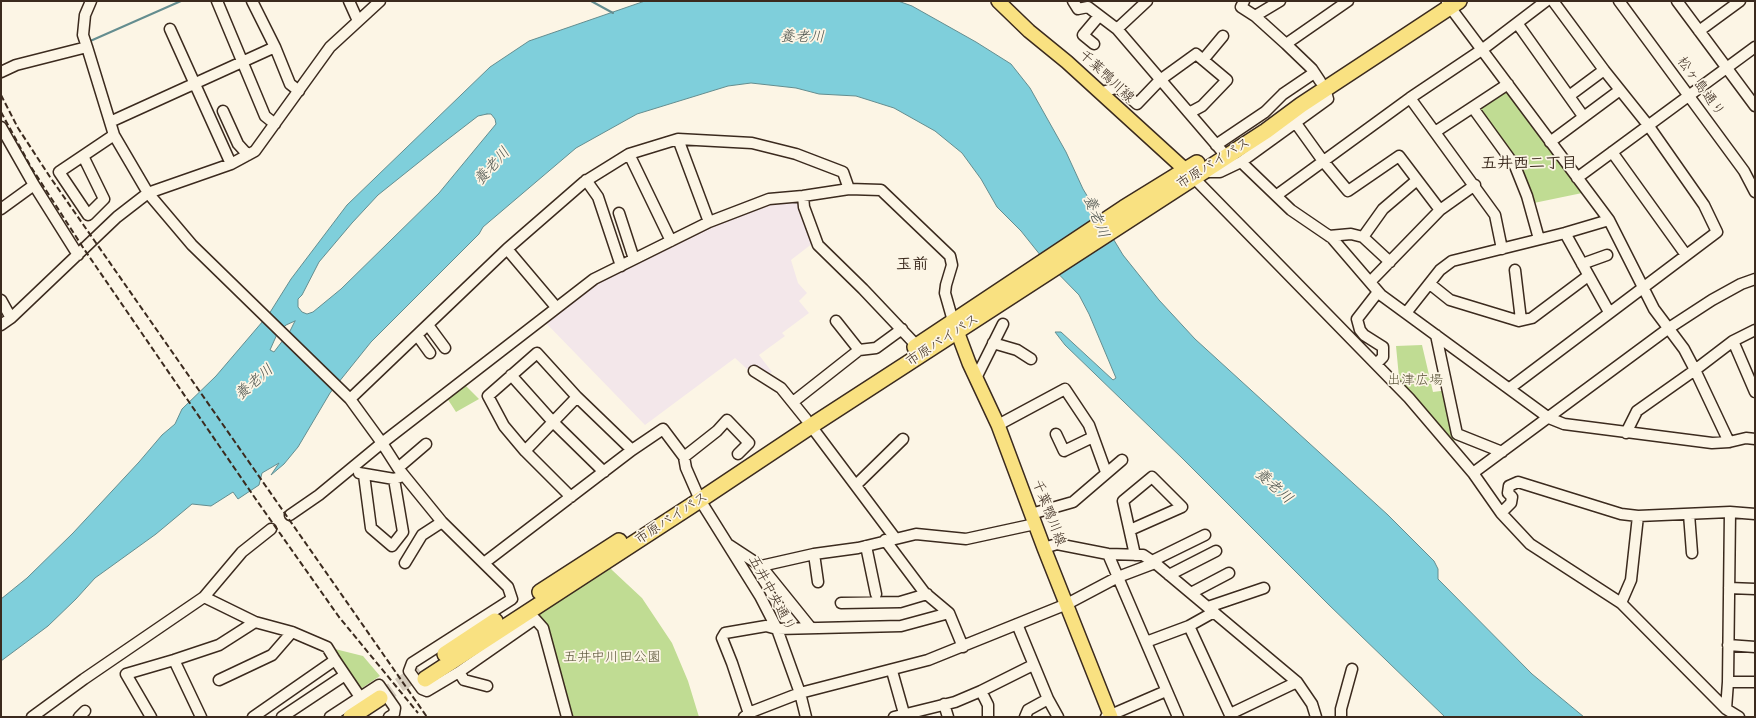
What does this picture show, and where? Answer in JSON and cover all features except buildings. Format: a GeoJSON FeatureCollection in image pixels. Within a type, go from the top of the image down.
{"type":"FeatureCollection","features":[{"type":"Feature","properties":{"kind":"highway","name":"市原バイパス"},"geometry":{"type":"LineString","coordinates":[[423,675],[698,496],[1129,211],[1193,173],[1221,150],[1266,131],[1320,81],[1450,2]]}},
{"type":"Feature","properties":{"kind":"highway","name":"市原バイパス"},"geometry":{"type":"LineString","coordinates":[[808,422],[916,346],[955,326]]}},
{"type":"Feature","properties":{"kind":"highway"},"geometry":{"type":"LineString","coordinates":[[351,717],[389,710]]}},
{"type":"Feature","properties":{"kind":"highway"},"geometry":{"type":"LineString","coordinates":[[368,717],[389,710]]}},
{"type":"Feature","properties":{"kind":"main road","name":"千葉鴨川線"},"geometry":{"type":"LineString","coordinates":[[998,1],[1028,31],[1067,62],[1100,93],[1193,173]]}},
{"type":"Feature","properties":{"kind":"main road","name":"千葉鴨川線"},"geometry":{"type":"LineString","coordinates":[[955,326],[969,363],[998,425],[1109,716]]}},
{"type":"Feature","properties":{"kind":"street"},"geometry":{"type":"LineString","coordinates":[[91,1],[85,15],[84,35],[87,47],[114,135],[148,193],[195,248],[350,399],[382,443],[399,474],[442,522],[508,587],[512,599],[412,663],[409,671],[422,690],[428,691],[535,619],[543,628],[567,717]]}},
{"type":"Feature","properties":{"kind":"street"},"geometry":{"type":"LineString","coordinates":[[217,1],[265,116],[275,124]]}},
{"type":"Feature","properties":{"kind":"street"},"geometry":{"type":"LineString","coordinates":[[252,1],[275,47],[290,84],[299,90]]}},
{"type":"Feature","properties":{"kind":"street"},"geometry":{"type":"LineString","coordinates":[[349,1],[358,21]]}},
{"type":"Feature","properties":{"kind":"street"},"geometry":{"type":"LineString","coordinates":[[1,326],[117,217],[148,193],[231,164],[255,151],[330,47],[380,1]]}},
{"type":"Feature","properties":{"kind":"street"},"geometry":{"type":"LineString","coordinates":[[1073,1],[1078,9],[1088,7],[1117,29],[1221,150]]}},
{"type":"Feature","properties":{"kind":"street"},"geometry":{"type":"LineString","coordinates":[[1117,29],[1147,1]]}},
{"type":"Feature","properties":{"kind":"street"},"geometry":{"type":"LineString","coordinates":[[1193,173],[1220,172],[1241,162],[1328,99],[1320,81],[1286,44],[1255,16],[1241,7],[1244,1]]}},
{"type":"Feature","properties":{"kind":"street"},"geometry":{"type":"LineString","coordinates":[[1255,16],[1280,1]]}},
{"type":"Feature","properties":{"kind":"street"},"geometry":{"type":"LineString","coordinates":[[1286,44],[1347,1]]}},
{"type":"Feature","properties":{"kind":"street"},"geometry":{"type":"LineString","coordinates":[[1277,195],[1410,98],[1483,49],[1546,1]]}},
{"type":"Feature","properties":{"kind":"street"},"geometry":{"type":"LineString","coordinates":[[1510,388],[1717,232],[1704,205],[1648,125],[1604,70],[1553,1]]}},
{"type":"Feature","properties":{"kind":"street","name":"松ヶ島通り"},"geometry":{"type":"LineString","coordinates":[[1619,1],[1744,171],[1755,192]]}},
{"type":"Feature","properties":{"kind":"street"},"geometry":{"type":"LineString","coordinates":[[1677,1],[1755,105]]}},
{"type":"Feature","properties":{"kind":"street"},"geometry":{"type":"LineString","coordinates":[[1450,2],[1550,142],[1609,220],[1642,288],[1654,309],[1684,349],[1729,442]]}},
{"type":"Feature","properties":{"kind":"street"},"geometry":{"type":"LineString","coordinates":[[1699,31],[1734,3]]}},
{"type":"Feature","properties":{"kind":"street"},"geometry":{"type":"LineString","coordinates":[[1094,44],[1083,35],[1099,16]]}},
{"type":"Feature","properties":{"kind":"street"},"geometry":{"type":"LineString","coordinates":[[1517,23],[1583,116]]}},
{"type":"Feature","properties":{"kind":"street"},"geometry":{"type":"LineString","coordinates":[[170,29],[231,164]]}},
{"type":"Feature","properties":{"kind":"street"},"geometry":{"type":"LineString","coordinates":[[1204,60],[1223,36]]}},
{"type":"Feature","properties":{"kind":"street"},"geometry":{"type":"LineString","coordinates":[[1,72],[16,65],[87,47]]}},
{"type":"Feature","properties":{"kind":"street"},"geometry":{"type":"LineString","coordinates":[[110,122],[275,47]]}},
{"type":"Feature","properties":{"kind":"street"},"geometry":{"type":"LineString","coordinates":[[1577,178],[1755,47]]}},
{"type":"Feature","properties":{"kind":"street"},"geometry":{"type":"LineString","coordinates":[[1100,93],[1118,87],[1137,104],[1160,80],[1196,54],[1227,80],[1202,106],[1189,113]]}},
{"type":"Feature","properties":{"kind":"street"},"geometry":{"type":"LineString","coordinates":[[1569,96],[1604,70]]}},
{"type":"Feature","properties":{"kind":"street"},"geometry":{"type":"LineString","coordinates":[[1435,132],[1508,84]]}},
{"type":"Feature","properties":{"kind":"street"},"geometry":{"type":"LineString","coordinates":[[1550,142],[1620,90]]}},
{"type":"Feature","properties":{"kind":"street"},"geometry":{"type":"LineString","coordinates":[[1410,98],[1475,185],[1495,215],[1502,249]]}},
{"type":"Feature","properties":{"kind":"street"},"geometry":{"type":"LineString","coordinates":[[1473,108],[1515,166],[1523,185],[1539,239]]}},
{"type":"Feature","properties":{"kind":"street"},"geometry":{"type":"LineString","coordinates":[[223,111],[238,144],[248,155]]}},
{"type":"Feature","properties":{"kind":"street"},"geometry":{"type":"LineString","coordinates":[[1295,122],[1348,192],[1399,156],[1440,210]]}},
{"type":"Feature","properties":{"kind":"street"},"geometry":{"type":"LineString","coordinates":[[1,127],[34,185],[78,255]]}},
{"type":"Feature","properties":{"kind":"street"},"geometry":{"type":"LineString","coordinates":[[83,156],[104,199],[88,215],[59,172],[114,135]]}},
{"type":"Feature","properties":{"kind":"street"},"geometry":{"type":"LineString","coordinates":[[350,399],[507,248],[586,180],[629,154],[678,139],[752,143],[796,154],[843,172],[849,189]]}},
{"type":"Feature","properties":{"kind":"street"},"geometry":{"type":"LineString","coordinates":[[678,139],[709,222]]}},
{"type":"Feature","properties":{"kind":"street"},"geometry":{"type":"LineString","coordinates":[[1612,152],[1686,255]]}},
{"type":"Feature","properties":{"kind":"street"},"geometry":{"type":"LineString","coordinates":[[629,154],[671,241]]}},
{"type":"Feature","properties":{"kind":"street"},"geometry":{"type":"LineString","coordinates":[[1241,162],[1291,210],[1329,236],[1378,292],[1549,418],[1564,424],[1712,443],[1729,442],[1746,438],[1755,439]]}},
{"type":"Feature","properties":{"kind":"street"},"geometry":{"type":"LineString","coordinates":[[1193,173],[1409,398],[1473,473],[1502,513],[1530,544],[1620,603],[1726,709],[1739,717]]}},
{"type":"Feature","properties":{"kind":"street"},"geometry":{"type":"LineString","coordinates":[[586,180],[598,197],[621,266]]}},
{"type":"Feature","properties":{"kind":"street"},"geometry":{"type":"LineString","coordinates":[[1363,237],[1383,209],[1417,180]]}},
{"type":"Feature","properties":{"kind":"street"},"geometry":{"type":"LineString","coordinates":[[1,209],[34,185]]}},
{"type":"Feature","properties":{"kind":"street"},"geometry":{"type":"LineString","coordinates":[[1370,282],[1440,210],[1475,185]]}},
{"type":"Feature","properties":{"kind":"street"},"geometry":{"type":"LineString","coordinates":[[290,515],[320,495],[382,443],[594,279],[709,222],[769,199],[803,196],[849,189],[881,190],[950,256],[952,265],[945,293],[955,326]]}},
{"type":"Feature","properties":{"kind":"street"},"geometry":{"type":"LineString","coordinates":[[803,196],[804,207],[818,245],[902,329],[916,346]]}},
{"type":"Feature","properties":{"kind":"street"},"geometry":{"type":"LineString","coordinates":[[619,213],[634,259]]}},
{"type":"Feature","properties":{"kind":"street"},"geometry":{"type":"LineString","coordinates":[[1406,313],[1440,270],[1452,261],[1565,233],[1609,220]]}},
{"type":"Feature","properties":{"kind":"street"},"geometry":{"type":"LineString","coordinates":[[1565,233],[1609,312]]}},
{"type":"Feature","properties":{"kind":"street"},"geometry":{"type":"LineString","coordinates":[[1329,236],[1351,234],[1363,237],[1390,262]]}},
{"type":"Feature","properties":{"kind":"street"},"geometry":{"type":"LineString","coordinates":[[507,248],[556,307]]}},
{"type":"Feature","properties":{"kind":"street"},"geometry":{"type":"LineString","coordinates":[[1582,264],[1607,255]]}},
{"type":"Feature","properties":{"kind":"street"},"geometry":{"type":"LineString","coordinates":[[1515,270],[1521,320]]}},
{"type":"Feature","properties":{"kind":"street"},"geometry":{"type":"LineString","coordinates":[[1430,284],[1450,300],[1521,320],[1532,318],[1588,276]]}},
{"type":"Feature","properties":{"kind":"street"},"geometry":{"type":"LineString","coordinates":[[1473,473],[1669,328],[1712,300],[1741,284],[1755,279]]}},
{"type":"Feature","properties":{"kind":"street"},"geometry":{"type":"LineString","coordinates":[[1376,364],[1383,357],[1383,347],[1364,335],[1360,330],[1357,319],[1378,292]]}},
{"type":"Feature","properties":{"kind":"street"},"geometry":{"type":"LineString","coordinates":[[1,300],[11,318]]}},
{"type":"Feature","properties":{"kind":"street"},"geometry":{"type":"LineString","coordinates":[[836,321],[859,350]]}},
{"type":"Feature","properties":{"kind":"street"},"geometry":{"type":"LineString","coordinates":[[976,378],[1003,324]]}},
{"type":"Feature","properties":{"kind":"street"},"geometry":{"type":"LineString","coordinates":[[428,325],[445,348]]}},
{"type":"Feature","properties":{"kind":"street"},"geometry":{"type":"LineString","coordinates":[[793,402],[859,350],[876,348],[902,329]]}},
{"type":"Feature","properties":{"kind":"street"},"geometry":{"type":"LineString","coordinates":[[1626,433],[1637,411],[1733,341],[1755,330]]}},
{"type":"Feature","properties":{"kind":"street"},"geometry":{"type":"LineString","coordinates":[[417,335],[430,353]]}},
{"type":"Feature","properties":{"kind":"street"},"geometry":{"type":"LineString","coordinates":[[1436,335],[1457,434],[1502,452]]}},
{"type":"Feature","properties":{"kind":"street"},"geometry":{"type":"LineString","coordinates":[[1733,341],[1755,392]]}},
{"type":"Feature","properties":{"kind":"street"},"geometry":{"type":"LineString","coordinates":[[993,343],[1017,350],[1030,359]]}},
{"type":"Feature","properties":{"kind":"street"},"geometry":{"type":"LineString","coordinates":[[570,497],[525,451],[504,426],[488,396],[537,353],[578,397],[632,450]]}},
{"type":"Feature","properties":{"kind":"street"},"geometry":{"type":"LineString","coordinates":[[754,371],[781,388],[856,485],[927,594],[949,613],[963,647]]}},
{"type":"Feature","properties":{"kind":"street"},"geometry":{"type":"LineString","coordinates":[[511,375],[554,422],[604,472]]}},
{"type":"Feature","properties":{"kind":"street"},"geometry":{"type":"LineString","coordinates":[[998,425],[1065,388],[1089,425],[1106,472]]}},
{"type":"Feature","properties":{"kind":"street"},"geometry":{"type":"LineString","coordinates":[[525,451],[578,397]]}},
{"type":"Feature","properties":{"kind":"street"},"geometry":{"type":"LineString","coordinates":[[484,563],[632,450],[663,429],[684,457],[717,431],[727,420],[749,443],[738,454]]}},
{"type":"Feature","properties":{"kind":"street"},"geometry":{"type":"LineString","coordinates":[[1056,434],[1064,451],[1093,437]]}},
{"type":"Feature","properties":{"kind":"street"},"geometry":{"type":"LineString","coordinates":[[856,485],[903,439]]}},
{"type":"Feature","properties":{"kind":"street"},"geometry":{"type":"LineString","coordinates":[[364,475],[371,528],[392,546],[403,532],[399,474],[426,444]]}},
{"type":"Feature","properties":{"kind":"street","name":"五井中央通り"},"geometry":{"type":"LineString","coordinates":[[684,457],[686,468],[698,496],[760,596],[777,629],[800,693],[806,717]]}},
{"type":"Feature","properties":{"kind":"street"},"geometry":{"type":"LineString","coordinates":[[761,566],[814,554],[866,546],[890,539],[916,534],[966,539],[1033,519],[1073,502],[1106,472],[1122,460]]}},
{"type":"Feature","properties":{"kind":"street"},"geometry":{"type":"LineString","coordinates":[[349,470],[364,475],[399,474]]}},
{"type":"Feature","properties":{"kind":"street"},"geometry":{"type":"LineString","coordinates":[[1130,530],[1182,507],[1152,477],[1123,501],[1135,555]]}},
{"type":"Feature","properties":{"kind":"street"},"geometry":{"type":"LineString","coordinates":[[1502,513],[1512,503],[1512,497],[1508,493],[1509,486],[1518,482],[1620,514],[1638,516],[1730,512],[1755,514]]}},
{"type":"Feature","properties":{"kind":"street"},"geometry":{"type":"LineString","coordinates":[[1726,709],[1728,682],[1730,512]]}},
{"type":"Feature","properties":{"kind":"street"},"geometry":{"type":"LineString","coordinates":[[1689,514],[1692,553]]}},
{"type":"Feature","properties":{"kind":"street"},"geometry":{"type":"LineString","coordinates":[[1620,603],[1630,580],[1638,516]]}},
{"type":"Feature","properties":{"kind":"street"},"geometry":{"type":"LineString","coordinates":[[405,563],[422,535],[442,522]]}},
{"type":"Feature","properties":{"kind":"street"},"geometry":{"type":"LineString","coordinates":[[32,717],[44,713],[84,678],[204,597],[242,552],[271,529]]}},
{"type":"Feature","properties":{"kind":"street"},"geometry":{"type":"LineString","coordinates":[[949,613],[901,626],[777,629],[766,626],[725,634],[722,638],[732,663],[747,716],[800,693],[892,671],[963,647],[1067,604],[1118,577],[1153,562],[1205,535]]}},
{"type":"Feature","properties":{"kind":"street"},"geometry":{"type":"LineString","coordinates":[[727,544],[761,566],[811,628]]}},
{"type":"Feature","properties":{"kind":"street"},"geometry":{"type":"LineString","coordinates":[[1044,548],[1057,544],[1108,554],[1143,555],[1191,593],[1297,682],[1312,704],[1316,717]]}},
{"type":"Feature","properties":{"kind":"street"},"geometry":{"type":"LineString","coordinates":[[866,546],[876,594]]}},
{"type":"Feature","properties":{"kind":"street"},"geometry":{"type":"LineString","coordinates":[[1169,575],[1216,551]]}},
{"type":"Feature","properties":{"kind":"street"},"geometry":{"type":"LineString","coordinates":[[814,554],[818,582]]}},
{"type":"Feature","properties":{"kind":"street"},"geometry":{"type":"LineString","coordinates":[[1108,554],[1178,717]]}},
{"type":"Feature","properties":{"kind":"street"},"geometry":{"type":"LineString","coordinates":[[1191,593],[1229,573]]}},
{"type":"Feature","properties":{"kind":"street"},"geometry":{"type":"LineString","coordinates":[[1146,642],[1189,626],[1211,610],[1264,588]]}},
{"type":"Feature","properties":{"kind":"street"},"geometry":{"type":"LineString","coordinates":[[1729,588],[1755,589]]}},
{"type":"Feature","properties":{"kind":"street"},"geometry":{"type":"LineString","coordinates":[[841,603],[900,602],[927,594]]}},
{"type":"Feature","properties":{"kind":"street"},"geometry":{"type":"LineString","coordinates":[[204,597],[255,622],[292,632],[327,646],[334,660],[360,697]]}},
{"type":"Feature","properties":{"kind":"street"},"geometry":{"type":"LineString","coordinates":[[152,717],[126,674],[219,645],[255,622]]}},
{"type":"Feature","properties":{"kind":"street"},"geometry":{"type":"LineString","coordinates":[[1017,624],[1048,699],[1058,717]]}},
{"type":"Feature","properties":{"kind":"street"},"geometry":{"type":"LineString","coordinates":[[1189,626],[1230,715],[1297,682]]}},
{"type":"Feature","properties":{"kind":"street"},"geometry":{"type":"LineString","coordinates":[[219,680],[272,655],[292,632]]}},
{"type":"Feature","properties":{"kind":"street"},"geometry":{"type":"LineString","coordinates":[[1728,645],[1755,647]]}},
{"type":"Feature","properties":{"kind":"street"},"geometry":{"type":"LineString","coordinates":[[174,660],[201,717]]}},
{"type":"Feature","properties":{"kind":"street"},"geometry":{"type":"LineString","coordinates":[[253,717],[334,660]]}},
{"type":"Feature","properties":{"kind":"street"},"geometry":{"type":"LineString","coordinates":[[894,717],[955,702],[1034,665]]}},
{"type":"Feature","properties":{"kind":"street"},"geometry":{"type":"LineString","coordinates":[[1341,717],[1341,709],[1352,669]]}},
{"type":"Feature","properties":{"kind":"street"},"geometry":{"type":"LineString","coordinates":[[892,671],[905,715]]}},
{"type":"Feature","properties":{"kind":"street"},"geometry":{"type":"LineString","coordinates":[[458,672],[464,680],[486,686]]}},
{"type":"Feature","properties":{"kind":"street"},"geometry":{"type":"LineString","coordinates":[[282,717],[345,675]]}},
{"type":"Feature","properties":{"kind":"street"},"geometry":{"type":"LineString","coordinates":[[1728,682],[1755,682]]}},
{"type":"Feature","properties":{"kind":"street"},"geometry":{"type":"LineString","coordinates":[[330,717],[379,685],[395,708],[389,710]]}},
{"type":"Feature","properties":{"kind":"street"},"geometry":{"type":"LineString","coordinates":[[1109,716],[1166,690]]}},
{"type":"Feature","properties":{"kind":"street"},"geometry":{"type":"LineString","coordinates":[[981,691],[988,705],[988,717]]}},
{"type":"Feature","properties":{"kind":"street"},"geometry":{"type":"LineString","coordinates":[[1025,717],[1028,710],[1048,699]]}},
{"type":"Feature","properties":{"kind":"street"},"geometry":{"type":"LineString","coordinates":[[944,704],[948,717]]}},
{"type":"Feature","properties":{"kind":"street"},"geometry":{"type":"LineString","coordinates":[[269,706],[277,717]]}},
{"type":"Feature","properties":{"kind":"shaded area"},"geometry":{"type":"Polygon","coordinates":[[[770,201],[797,201],[813,243],[791,260],[798,283],[807,293],[799,301],[809,313],[782,333],[785,336],[759,355],[772,372],[760,381],[735,358],[645,425],[544,321],[597,280],[709,225],[770,201]]]}},
{"type":"Feature","properties":{"kind":"green space"},"geometry":{"type":"Polygon","coordinates":[[[1508,84],[1587,192],[1529,204],[1521,180],[1473,108],[1508,84]]]}},
{"type":"Feature","properties":{"kind":"green space","name":"出津広場"},"geometry":{"type":"Polygon","coordinates":[[[1422,345],[1433,392],[1448,390],[1456,453],[1400,388],[1396,346],[1422,345]]]}},
{"type":"Feature","properties":{"kind":"green space"},"geometry":{"type":"Polygon","coordinates":[[[462,382],[479,399],[456,412],[445,395],[462,382]]]}},
{"type":"Feature","properties":{"kind":"green space","name":"五井中川田公園"},"geometry":{"type":"Polygon","coordinates":[[[606,562],[612,570],[642,598],[672,643],[688,681],[699,717],[567,717],[543,628],[531,610],[606,562]]]}},
{"type":"Feature","properties":{"kind":"green space"},"geometry":{"type":"Polygon","coordinates":[[[327,647],[363,656],[380,676],[356,692],[327,647]]]}},
{"type":"Feature","properties":{"kind":"water","name":"養老川"},"geometry":{"type":"Polygon","coordinates":[[[645,1],[898,1],[912,6],[976,42],[1011,64],[1030,88],[1066,152],[1083,189],[1123,255],[1159,300],[1195,339],[1388,515],[1434,561],[1438,569],[1438,579],[1532,674],[1584,717],[1445,717],[1065,345],[1055,332],[1061,332],[1113,380],[1116,378],[1089,314],[1079,295],[1041,256],[1021,231],[997,207],[981,179],[962,153],[935,131],[894,108],[856,96],[819,94],[796,88],[751,83],[728,86],[637,114],[576,148],[483,227],[479,234],[371,342],[330,393],[298,447],[284,464],[271,475],[279,463],[262,473],[259,485],[238,499],[233,492],[211,506],[192,504],[156,534],[95,578],[48,626],[1,661],[1,599],[27,578],[73,533],[162,435],[175,424],[182,409],[216,376],[269,314],[291,279],[347,205],[490,67],[529,41],[645,1]],[[491,114],[478,116],[378,195],[319,262],[302,295],[298,299],[298,307],[302,312],[307,314],[313,312],[341,289],[439,193],[496,124],[495,119],[491,114]],[[295,321],[286,325],[278,332],[270,350],[274,352],[290,331],[295,321]]]}},
{"type":"Feature","properties":{"kind":"waterway"},"geometry":{"type":"LineString","coordinates":[[88,42],[181,1]]}},
{"type":"Feature","properties":{"kind":"waterway"},"geometry":{"type":"LineString","coordinates":[[591,1],[613,13]]}},
{"type":"Feature","properties":{"kind":"tunnel"},"geometry":{"type":"LineString","coordinates":[[380,698],[420,671]]}},
{"type":"Feature","properties":{"kind":"railway"},"geometry":{"type":"LineString","coordinates":[[1,95],[18,128],[50,177],[427,717]]}},
{"type":"Feature","properties":{"kind":"railway"},"geometry":{"type":"LineString","coordinates":[[1,112],[31,167],[84,249],[255,498],[339,617],[418,713]]}},
{"type":"Feature","properties":{"kind":"district","name":"五井西二丁目"},"geometry":{"type":"Point","coordinates":[1529,165]}},
{"type":"Feature","properties":{"kind":"district","name":"玉前"},"geometry":{"type":"Point","coordinates":[912,266]}}]}
